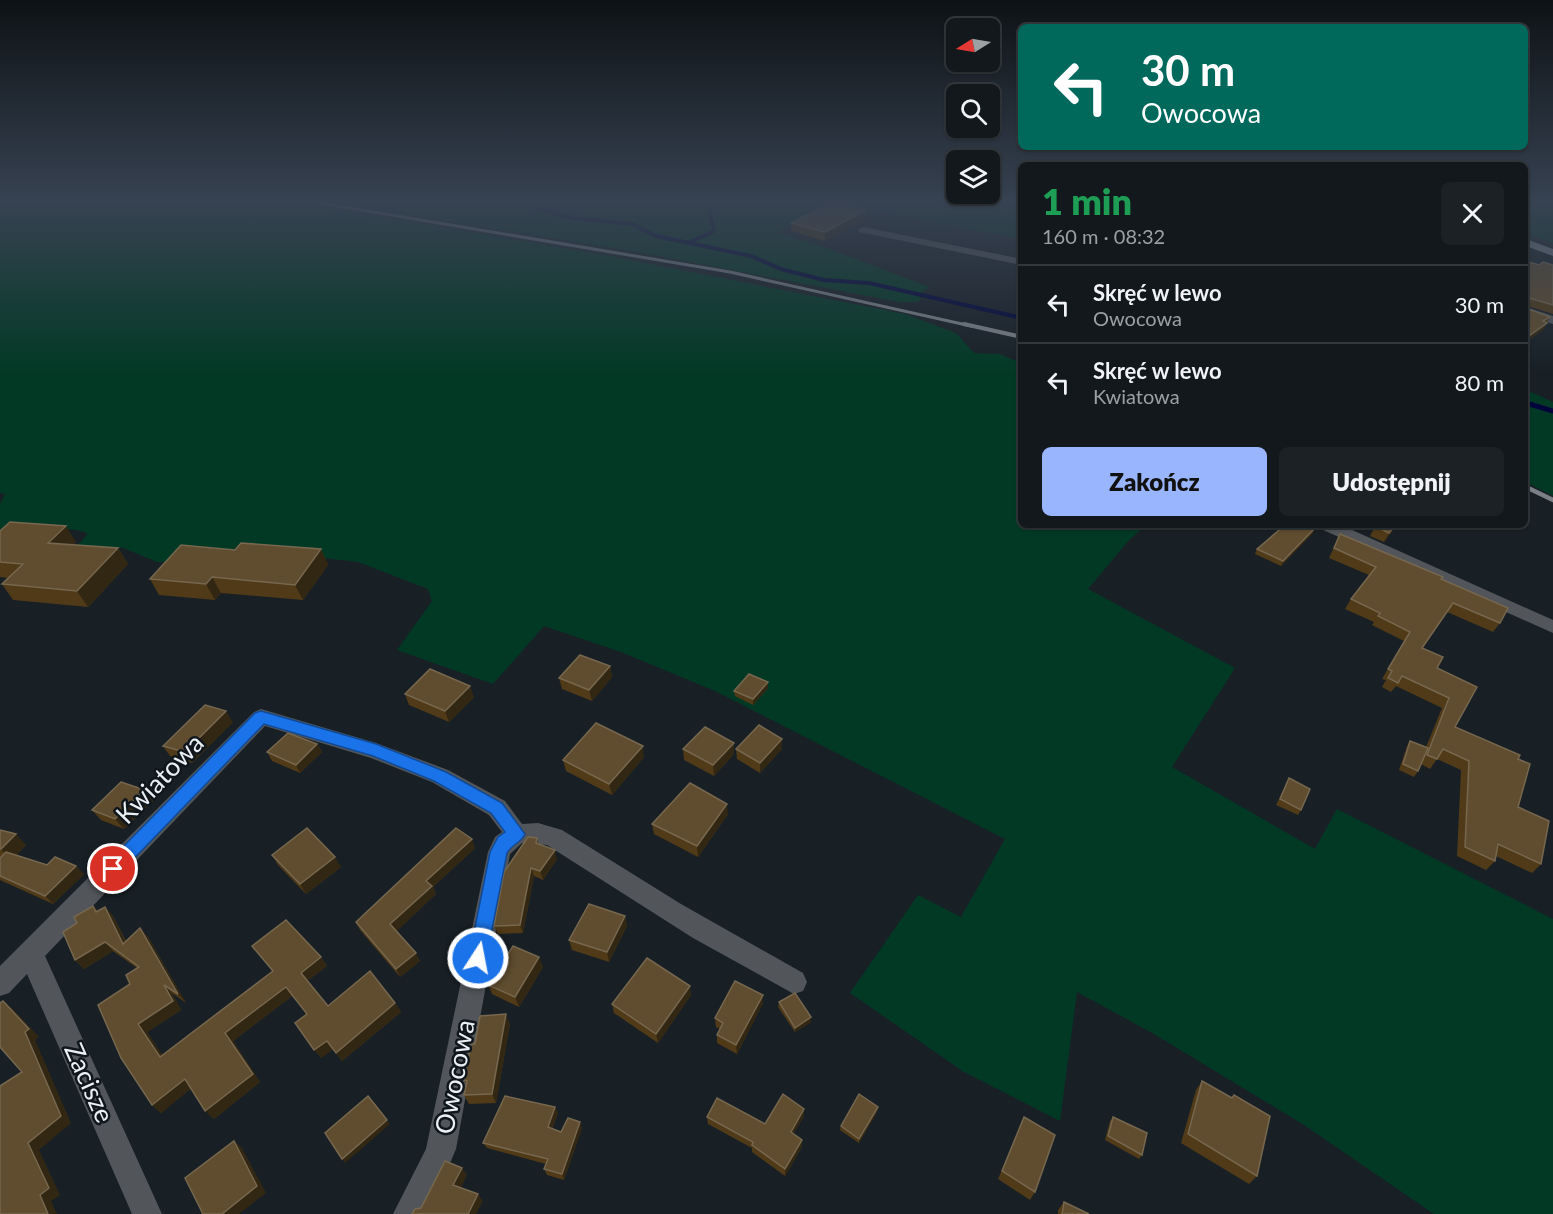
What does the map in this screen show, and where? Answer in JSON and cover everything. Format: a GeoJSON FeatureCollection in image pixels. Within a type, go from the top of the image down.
{"type":"FeatureCollection","features":[{"type":"Feature","properties":{"kind":"street"},"geometry":{"type":"LineString","coordinates":[[1528,311],[1553,320]]}},
{"type":"Feature","properties":{"kind":"street"},"geometry":{"type":"LineString","coordinates":[[1334,528],[1553,627]]}},
{"type":"Feature","properties":{"kind":"street","name":"Kwiatowa"},"geometry":{"type":"LineString","coordinates":[[0,984],[261,717],[376,751],[440,776],[496,808],[517,834]]}},
{"type":"Feature","properties":{"kind":"street"},"geometry":{"type":"LineString","coordinates":[[517,834],[541,832],[554,837],[631,888],[727,946],[794,982]]}},
{"type":"Feature","properties":{"kind":"street","name":"Owocowa"},"geometry":{"type":"LineString","coordinates":[[408,1214],[435,1165],[441,1149],[499,852],[504,842],[517,834]]}},
{"type":"Feature","properties":{"kind":"street","name":"Zacisze"},"geometry":{"type":"LineString","coordinates":[[31,953],[147,1214]]}},
{"type":"Feature","properties":{"kind":"green space"},"geometry":{"type":"Polygon","coordinates":[[[0,260],[629,260],[905,314],[956,333],[974,353],[1000,354],[1018,362],[1018,528],[1143,528],[1129,540],[1088,589],[1235,668],[1172,767],[1315,849],[1337,809],[1553,919],[1553,1214],[1434,1214],[1304,1125],[1154,1034],[1077,992],[1060,1121],[964,1072],[850,993],[918,895],[961,917],[1005,839],[715,691],[621,652],[544,626],[493,684],[397,650],[432,601],[428,589],[358,562],[245,549],[168,562],[157,562],[121,547],[109,555],[67,557],[87,535],[85,532],[53,526],[31,525],[20,525],[0,531],[0,504],[5,494],[0,493],[0,260]]]}},
{"type":"Feature","properties":{"kind":"green space"},"geometry":{"type":"Polygon","coordinates":[[[678,260],[857,260],[929,287],[922,292],[919,302],[899,302],[678,260]]]}},
{"type":"Feature","properties":{"kind":"green space"},"geometry":{"type":"Polygon","coordinates":[[[1528,391],[1553,402],[1553,496],[1528,483],[1528,391]]]}},
{"type":"Feature","properties":{"kind":"building"},"geometry":{"type":"Polygon","coordinates":[[[1528,262],[1539,265],[1543,262],[1553,265],[1553,305],[1529,298],[1528,309],[1528,262]]]}},
{"type":"Feature","properties":{"kind":"building"},"geometry":{"type":"Polygon","coordinates":[[[1528,309],[1550,317],[1543,321],[1547,323],[1528,337],[1528,309]]]}},
{"type":"Feature","properties":{"kind":"building"},"geometry":{"type":"Polygon","coordinates":[[[10,522],[66,526],[48,543],[118,548],[77,591],[2,584],[23,564],[0,562],[0,531],[10,522]]]}},
{"type":"Feature","properties":{"kind":"building"},"geometry":{"type":"Polygon","coordinates":[[[1282,528],[1315,528],[1283,561],[1257,549],[1282,528]]]}},
{"type":"Feature","properties":{"kind":"building"},"geometry":{"type":"Polygon","coordinates":[[[1379,528],[1393,528],[1389,533],[1379,528]]]}},
{"type":"Feature","properties":{"kind":"building"},"geometry":{"type":"Polygon","coordinates":[[[1340,534],[1443,577],[1441,579],[1508,608],[1500,623],[1453,603],[1422,648],[1443,657],[1437,668],[1477,687],[1455,727],[1520,755],[1518,759],[1530,764],[1518,807],[1549,821],[1541,864],[1498,844],[1495,861],[1465,847],[1469,761],[1443,749],[1437,759],[1427,755],[1449,698],[1402,676],[1398,683],[1388,678],[1392,671],[1388,669],[1410,632],[1378,616],[1380,613],[1351,599],[1376,567],[1334,548],[1340,534]]]}},
{"type":"Feature","properties":{"kind":"building"},"geometry":{"type":"Polygon","coordinates":[[[241,543],[321,549],[295,585],[212,577],[206,584],[150,579],[181,545],[235,550],[241,543]]]}},
{"type":"Feature","properties":{"kind":"building"},"geometry":{"type":"Polygon","coordinates":[[[580,655],[610,666],[589,690],[559,678],[580,655]]]}},
{"type":"Feature","properties":{"kind":"building"},"geometry":{"type":"Polygon","coordinates":[[[430,669],[470,686],[445,711],[405,694],[430,669]]]}},
{"type":"Feature","properties":{"kind":"building"},"geometry":{"type":"Polygon","coordinates":[[[749,674],[768,682],[753,699],[734,691],[749,674]]]}},
{"type":"Feature","properties":{"kind":"building"},"geometry":{"type":"Polygon","coordinates":[[[205,705],[226,711],[185,752],[163,746],[205,705]]]}},
{"type":"Feature","properties":{"kind":"building"},"geometry":{"type":"Polygon","coordinates":[[[596,723],[643,746],[609,784],[563,760],[596,723]]]}},
{"type":"Feature","properties":{"kind":"building"},"geometry":{"type":"Polygon","coordinates":[[[759,725],[782,739],[760,763],[736,749],[759,725]]]}},
{"type":"Feature","properties":{"kind":"building"},"geometry":{"type":"Polygon","coordinates":[[[705,727],[734,743],[713,765],[683,749],[705,727]]]}},
{"type":"Feature","properties":{"kind":"building"},"geometry":{"type":"Polygon","coordinates":[[[288,733],[317,744],[296,765],[267,752],[288,733]]]}},
{"type":"Feature","properties":{"kind":"building"},"geometry":{"type":"Polygon","coordinates":[[[1410,741],[1428,748],[1418,771],[1403,764],[1410,741]]]}},
{"type":"Feature","properties":{"kind":"building"},"geometry":{"type":"Polygon","coordinates":[[[1289,778],[1310,789],[1301,810],[1280,799],[1289,778]]]}},
{"type":"Feature","properties":{"kind":"building"},"geometry":{"type":"Polygon","coordinates":[[[121,782],[145,790],[115,819],[92,810],[121,782]]]}},
{"type":"Feature","properties":{"kind":"building"},"geometry":{"type":"Polygon","coordinates":[[[690,783],[727,804],[697,846],[652,824],[690,783]]]}},
{"type":"Feature","properties":{"kind":"building"},"geometry":{"type":"Polygon","coordinates":[[[307,828],[335,857],[300,884],[272,855],[307,828]]]}},
{"type":"Feature","properties":{"kind":"building"},"geometry":{"type":"Polygon","coordinates":[[[456,828],[472,839],[426,881],[432,886],[390,924],[416,953],[396,969],[356,922],[456,828]]]}},
{"type":"Feature","properties":{"kind":"building"},"geometry":{"type":"Polygon","coordinates":[[[0,830],[16,834],[1,849],[0,849],[0,830]]]}},
{"type":"Feature","properties":{"kind":"building"},"geometry":{"type":"Polygon","coordinates":[[[528,837],[537,838],[536,843],[555,850],[540,871],[531,868],[520,925],[494,926],[504,872],[528,837]]]}},
{"type":"Feature","properties":{"kind":"building"},"geometry":{"type":"Polygon","coordinates":[[[6,852],[47,865],[55,857],[76,866],[45,896],[0,876],[0,858],[6,852]]]}},
{"type":"Feature","properties":{"kind":"building"},"geometry":{"type":"Polygon","coordinates":[[[589,904],[625,916],[607,952],[569,940],[589,904]]]}},
{"type":"Feature","properties":{"kind":"building"},"geometry":{"type":"Polygon","coordinates":[[[93,906],[96,912],[105,907],[123,944],[140,928],[178,994],[164,985],[173,1001],[138,1024],[160,1057],[273,971],[252,946],[286,920],[321,957],[301,973],[328,1006],[370,971],[395,1003],[336,1053],[327,1041],[314,1050],[295,1023],[307,1014],[286,987],[225,1033],[253,1074],[205,1111],[185,1079],[152,1105],[121,1058],[98,1005],[130,984],[126,975],[139,967],[105,942],[75,960],[63,932],[77,923],[74,917],[93,906]]]}},
{"type":"Feature","properties":{"kind":"building"},"geometry":{"type":"Polygon","coordinates":[[[513,946],[539,957],[515,997],[488,985],[513,946]]]}},
{"type":"Feature","properties":{"kind":"building"},"geometry":{"type":"Polygon","coordinates":[[[647,958],[690,986],[656,1034],[612,1004],[647,958]]]}},
{"type":"Feature","properties":{"kind":"building"},"geometry":{"type":"Polygon","coordinates":[[[735,981],[763,995],[736,1045],[717,1035],[723,1023],[715,1018],[735,981]]]}},
{"type":"Feature","properties":{"kind":"building"},"geometry":{"type":"Polygon","coordinates":[[[795,993],[811,1017],[795,1028],[779,1002],[795,993]]]}},
{"type":"Feature","properties":{"kind":"building"},"geometry":{"type":"Polygon","coordinates":[[[3,1001],[29,1029],[25,1032],[61,1116],[28,1143],[49,1188],[40,1195],[48,1214],[0,1214],[0,1086],[22,1072],[0,1047],[0,1003],[3,1001]]]}},
{"type":"Feature","properties":{"kind":"building"},"geometry":{"type":"Polygon","coordinates":[[[506,1014],[492,1094],[464,1095],[467,1081],[464,1080],[471,1044],[475,1044],[480,1016],[506,1014]]]}},
{"type":"Feature","properties":{"kind":"building"},"geometry":{"type":"Polygon","coordinates":[[[1202,1081],[1232,1098],[1234,1095],[1270,1116],[1257,1176],[1188,1134],[1202,1081]]]}},
{"type":"Feature","properties":{"kind":"building"},"geometry":{"type":"Polygon","coordinates":[[[783,1094],[804,1109],[791,1132],[802,1140],[785,1169],[752,1145],[753,1142],[707,1117],[717,1098],[765,1124],[783,1094]]]}},
{"type":"Feature","properties":{"kind":"building"},"geometry":{"type":"Polygon","coordinates":[[[859,1094],[878,1107],[859,1139],[841,1126],[859,1094]]]}},
{"type":"Feature","properties":{"kind":"building"},"geometry":{"type":"Polygon","coordinates":[[[368,1096],[387,1120],[342,1159],[325,1133],[368,1096]]]}},
{"type":"Feature","properties":{"kind":"building"},"geometry":{"type":"Polygon","coordinates":[[[505,1096],[555,1107],[548,1127],[561,1132],[568,1118],[580,1122],[562,1174],[544,1169],[548,1159],[483,1143],[505,1096]]]}},
{"type":"Feature","properties":{"kind":"building"},"geometry":{"type":"Polygon","coordinates":[[[1024,1117],[1055,1135],[1035,1192],[1002,1171],[1024,1117]]]}},
{"type":"Feature","properties":{"kind":"building"},"geometry":{"type":"Polygon","coordinates":[[[1113,1117],[1147,1133],[1142,1155],[1108,1136],[1113,1117]]]}},
{"type":"Feature","properties":{"kind":"building"},"geometry":{"type":"Polygon","coordinates":[[[234,1141],[257,1186],[222,1214],[203,1214],[185,1178],[234,1141]]]}},
{"type":"Feature","properties":{"kind":"building"},"geometry":{"type":"Polygon","coordinates":[[[445,1161],[462,1168],[453,1185],[478,1194],[468,1214],[412,1214],[415,1209],[421,1208],[445,1161]]]}},
{"type":"Feature","properties":{"kind":"building"},"geometry":{"type":"Polygon","coordinates":[[[1064,1202],[1089,1214],[1062,1214],[1064,1202]]]}},
{"type":"Feature","properties":{"kind":"waterway"},"geometry":{"type":"LineString","coordinates":[[759,260],[781,269],[824,280],[869,283],[1018,317]]}},
{"type":"Feature","properties":{"kind":"waterway"},"geometry":{"type":"LineString","coordinates":[[1528,404],[1553,411]]}},
{"type":"Feature","properties":{"kind":"railway"},"geometry":{"type":"LineString","coordinates":[[657,260],[730,272],[971,326]]}},
{"type":"Feature","properties":{"kind":"railway"},"geometry":{"type":"LineString","coordinates":[[964,324],[1018,336]]}},
{"type":"Feature","properties":{"kind":"railway"},"geometry":{"type":"LineString","coordinates":[[1528,488],[1553,500]]}},
{"type":"Feature","properties":{"kind":"route"},"geometry":{"type":"LineString","coordinates":[[113,869],[261,717],[376,751],[440,776],[496,808],[517,834],[504,842],[499,852],[478,958]]}}]}
